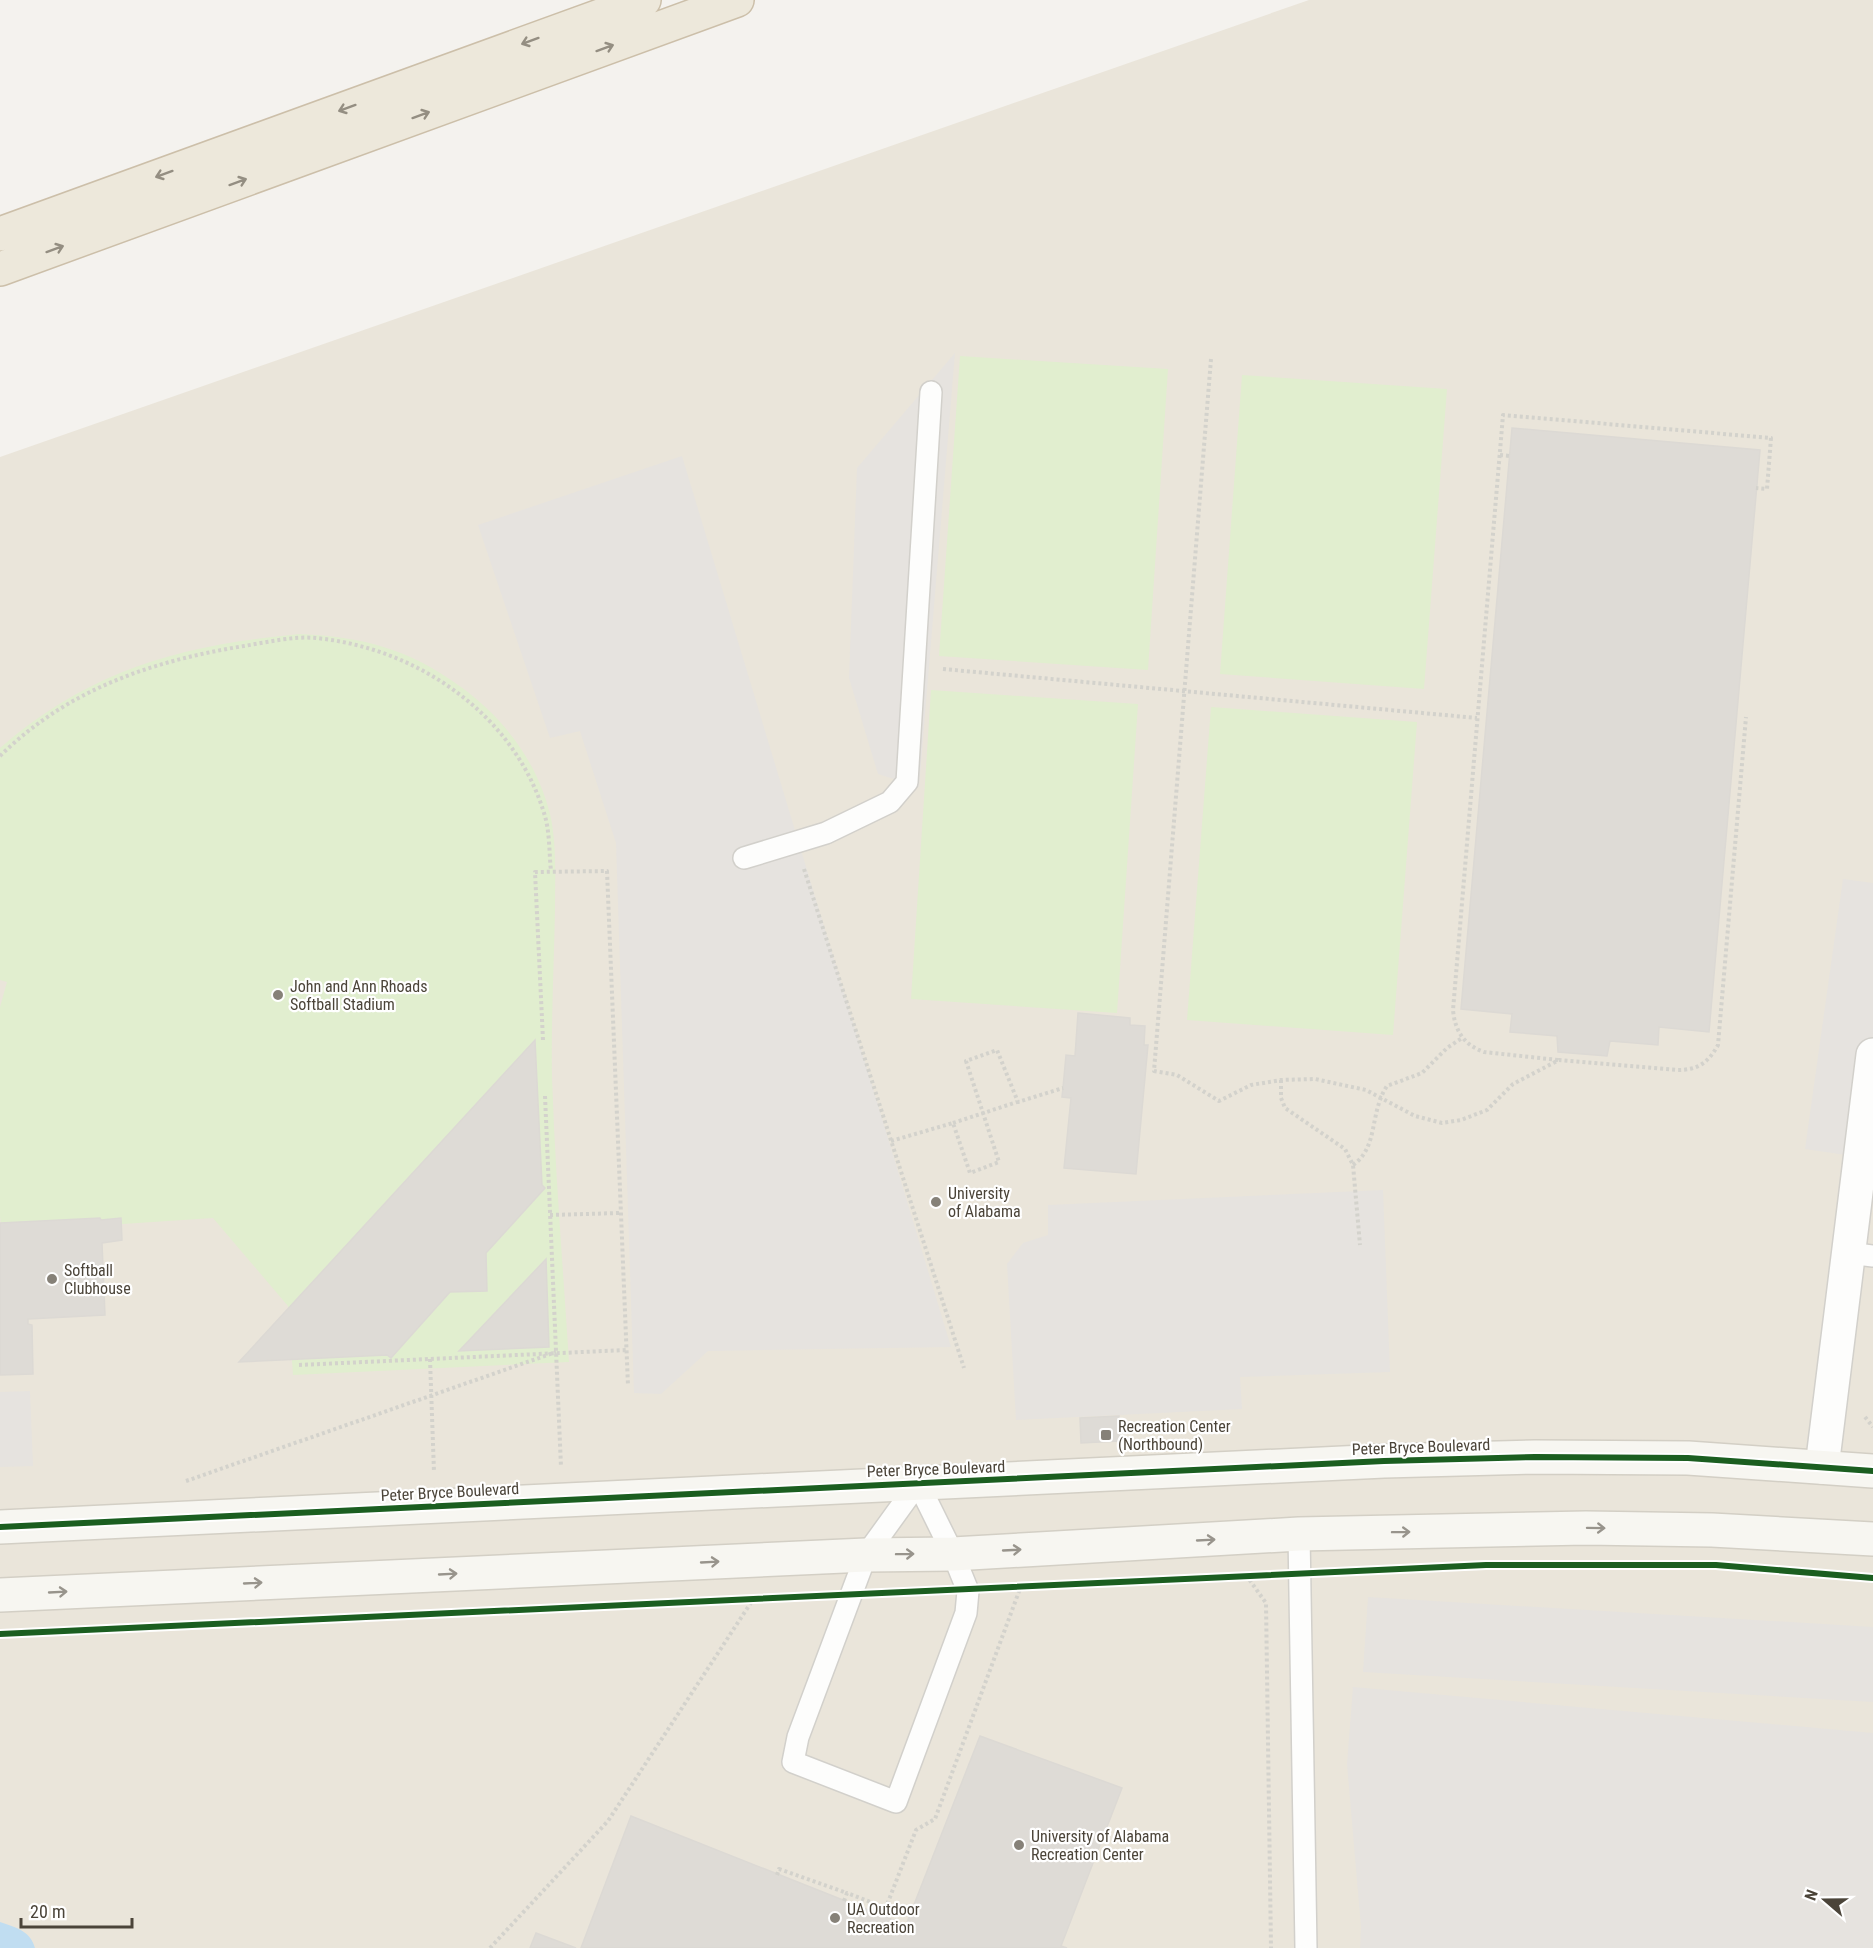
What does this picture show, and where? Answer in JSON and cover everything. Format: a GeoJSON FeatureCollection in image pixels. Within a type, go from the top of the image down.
{"type":"FeatureCollection","features":[{"type":"Feature","properties":{"kind":"highway"},"geometry":{"type":"LineString","coordinates":[[0,234],[644,0]]}},
{"type":"Feature","properties":{"kind":"highway"},"geometry":{"type":"LineString","coordinates":[[0,269],[737,0]]}},
{"type":"Feature","properties":{"kind":"street"},"geometry":{"type":"LineString","coordinates":[[1822,1467],[1861,1254],[1873,1055]]}},
{"type":"Feature","properties":{"kind":"street","name":"Peter Bryce Boulevard"},"geometry":{"type":"LineString","coordinates":[[0,1527],[918,1483],[1535,1457],[1688,1458],[1873,1471]]}},
{"type":"Feature","properties":{"kind":"street"},"geometry":{"type":"LineString","coordinates":[[0,1595],[866,1555],[953,1554],[1299,1534],[1586,1528],[1712,1530],[1873,1539]]}},
{"type":"Feature","properties":{"kind":"lane"},"geometry":{"type":"LineString","coordinates":[[744,858],[826,833],[890,802],[907,782],[931,392]]}},
{"type":"Feature","properties":{"kind":"lane"},"geometry":{"type":"LineString","coordinates":[[918,1483],[953,1554],[968,1591],[966,1613],[896,1802],[794,1762],[798,1737],[866,1555],[918,1483]]}},
{"type":"Feature","properties":{"kind":"lane"},"geometry":{"type":"LineString","coordinates":[[1299,1534],[1306,1948]]}},
{"type":"Feature","properties":{"kind":"path"},"geometry":{"type":"LineString","coordinates":[[1211,359],[1154,1071],[1177,1075],[1219,1101],[1251,1085],[1281,1080],[1338,1082],[1380,1096],[1415,1116],[1442,1123],[1461,1120],[1487,1110],[1513,1084],[1559,1060]]}},
{"type":"Feature","properties":{"kind":"path"},"geometry":{"type":"LineString","coordinates":[[1746,717],[1718,1045],[1710,1058],[1692,1070],[1484,1053],[1472,1048],[1462,1038],[1454,1024],[1453,1010],[1503,415],[1771,438],[1767,489],[1756,488]]}},
{"type":"Feature","properties":{"kind":"path"},"geometry":{"type":"LineString","coordinates":[[1500,455],[1510,456]]}},
{"type":"Feature","properties":{"kind":"path"},"geometry":{"type":"LineString","coordinates":[[0,756],[23,733],[57,710],[142,668],[202,653],[284,639],[314,638],[378,649],[441,682],[480,710],[507,737],[536,787],[546,816],[551,872]]}},
{"type":"Feature","properties":{"kind":"path"},"geometry":{"type":"LineString","coordinates":[[914,667],[1477,718]]}},
{"type":"Feature","properties":{"kind":"path"},"geometry":{"type":"LineString","coordinates":[[795,843],[964,1368]]}},
{"type":"Feature","properties":{"kind":"path"},"geometry":{"type":"LineString","coordinates":[[543,1040],[535,872],[607,871],[628,1386]]}},
{"type":"Feature","properties":{"kind":"path"},"geometry":{"type":"LineString","coordinates":[[1353,1165],[1364,1157],[1380,1096],[1387,1086],[1422,1073],[1447,1048],[1462,1038]]}},
{"type":"Feature","properties":{"kind":"path"},"geometry":{"type":"LineString","coordinates":[[953,1123],[970,1173],[999,1162],[966,1061],[997,1050],[1018,1102]]}},
{"type":"Feature","properties":{"kind":"path"},"geometry":{"type":"LineString","coordinates":[[1281,1080],[1281,1098],[1286,1108],[1345,1149],[1353,1165],[1360,1245]]}},
{"type":"Feature","properties":{"kind":"path"},"geometry":{"type":"LineString","coordinates":[[891,1141],[1063,1088]]}},
{"type":"Feature","properties":{"kind":"path"},"geometry":{"type":"LineString","coordinates":[[544,1096],[561,1471]]}},
{"type":"Feature","properties":{"kind":"path"},"geometry":{"type":"LineString","coordinates":[[550,1215],[620,1213]]}},
{"type":"Feature","properties":{"kind":"path"},"geometry":{"type":"LineString","coordinates":[[299,1365],[626,1350]]}},
{"type":"Feature","properties":{"kind":"path"},"geometry":{"type":"LineString","coordinates":[[185,1481],[556,1352]]}},
{"type":"Feature","properties":{"kind":"path"},"geometry":{"type":"LineString","coordinates":[[430,1359],[434,1477]]}},
{"type":"Feature","properties":{"kind":"path"},"geometry":{"type":"LineString","coordinates":[[1234,1576],[1300,1573]]}},
{"type":"Feature","properties":{"kind":"path"},"geometry":{"type":"LineString","coordinates":[[1246,1575],[1266,1603],[1271,1948]]}},
{"type":"Feature","properties":{"kind":"path"},"geometry":{"type":"LineString","coordinates":[[968,1591],[1033,1585]]}},
{"type":"Feature","properties":{"kind":"path"},"geometry":{"type":"LineString","coordinates":[[883,1915],[916,1830],[935,1819],[1021,1586]]}},
{"type":"Feature","properties":{"kind":"path"},"geometry":{"type":"LineString","coordinates":[[490,1948],[608,1821],[754,1598]]}},
{"type":"Feature","properties":{"kind":"path"},"geometry":{"type":"LineString","coordinates":[[742,1599],[765,1598]]}},
{"type":"Feature","properties":{"kind":"path"},"geometry":{"type":"LineString","coordinates":[[777,1875],[779,1869],[886,1908]]}},
{"type":"Feature","properties":{"kind":"path"},"geometry":{"type":"LineString","coordinates":[[844,1901],[847,1893]]}},
{"type":"Feature","properties":{"kind":"shaded area","name":"University of Alabama"},"geometry":{"type":"Polygon","coordinates":[[[1309,0],[1873,0],[1873,1948],[0,1948],[0,457],[1309,0]]]}},
{"type":"Feature","properties":{"kind":"shaded area"},"geometry":{"type":"Polygon","coordinates":[[[955,353],[919,787],[878,774],[849,678],[857,468],[955,353]]]}},
{"type":"Feature","properties":{"kind":"shaded area"},"geometry":{"type":"Polygon","coordinates":[[[682,456],[951,1347],[708,1351],[661,1394],[634,1393],[616,843],[580,731],[550,738],[478,525],[682,456]]]}},
{"type":"Feature","properties":{"kind":"shaded area"},"geometry":{"type":"Polygon","coordinates":[[[1843,879],[1873,883],[1873,1159],[1805,1149],[1843,879]]]}},
{"type":"Feature","properties":{"kind":"shaded area"},"geometry":{"type":"Polygon","coordinates":[[[1383,1190],[1390,1372],[1240,1377],[1242,1409],[1016,1420],[1007,1264],[1023,1243],[1048,1235],[1048,1205],[1383,1190]]]}},
{"type":"Feature","properties":{"kind":"shaded area"},"geometry":{"type":"Polygon","coordinates":[[[30,1391],[33,1466],[0,1467],[0,1392],[30,1391]]]}},
{"type":"Feature","properties":{"kind":"shaded area"},"geometry":{"type":"Polygon","coordinates":[[[1368,1597],[1873,1627],[1873,1702],[1363,1672],[1368,1597]]]}},
{"type":"Feature","properties":{"kind":"shaded area"},"geometry":{"type":"Polygon","coordinates":[[[1353,1687],[1873,1733],[1873,1948],[1360,1948],[1361,1927],[1347,1764],[1353,1687]]]}},
{"type":"Feature","properties":{"kind":"green space"},"geometry":{"type":"Polygon","coordinates":[[[960,356],[1168,369],[1148,670],[939,656],[960,356]]]}},
{"type":"Feature","properties":{"kind":"green space"},"geometry":{"type":"Polygon","coordinates":[[[1242,375],[1447,389],[1424,689],[1220,674],[1242,375]]]}},
{"type":"Feature","properties":{"kind":"green space","name":"John and Ann Rhoads Softball Stadium"},"geometry":{"type":"Polygon","coordinates":[[[300,634],[345,638],[385,647],[423,663],[442,674],[477,699],[505,727],[527,759],[544,795],[550,814],[555,850],[552,1077],[569,1362],[293,1375],[288,1306],[213,1218],[2,1232],[0,1216],[0,1007],[7,982],[0,980],[0,748],[34,721],[69,698],[104,680],[140,666],[216,645],[300,634]]]}},
{"type":"Feature","properties":{"kind":"green space"},"geometry":{"type":"Polygon","coordinates":[[[931,690],[1138,704],[1117,1013],[911,999],[931,690]]]}},
{"type":"Feature","properties":{"kind":"green space"},"geometry":{"type":"Polygon","coordinates":[[[1211,707],[1417,722],[1393,1035],[1187,1020],[1211,707]]]}},
{"type":"Feature","properties":{"kind":"water"},"geometry":{"type":"Polygon","coordinates":[[[0,1922],[26,1933],[35,1948],[0,1948],[0,1922]]]}},
{"type":"Feature","properties":{"kind":"building"},"geometry":{"type":"Polygon","coordinates":[[[1512,428],[1760,450],[1709,1032],[1659,1027],[1658,1045],[1610,1041],[1607,1056],[1558,1052],[1557,1036],[1510,1032],[1512,1014],[1461,1009],[1512,428]]]}},
{"type":"Feature","properties":{"kind":"building"},"geometry":{"type":"Polygon","coordinates":[[[1078,1013],[1130,1018],[1130,1025],[1145,1026],[1144,1045],[1148,1045],[1136,1174],[1064,1168],[1071,1098],[1062,1097],[1066,1055],[1075,1056],[1078,1013]]]}},
{"type":"Feature","properties":{"kind":"building"},"geometry":{"type":"Polygon","coordinates":[[[535,1040],[542,1185],[545,1188],[486,1253],[487,1291],[450,1292],[391,1358],[387,1355],[239,1362],[535,1040]]]}},
{"type":"Feature","properties":{"kind":"building","name":"Softball Clubhouse"},"geometry":{"type":"Polygon","coordinates":[[[100,1218],[101,1220],[121,1218],[122,1240],[102,1243],[105,1315],[28,1319],[28,1324],[32,1325],[33,1374],[0,1375],[0,1223],[100,1218]]]}},
{"type":"Feature","properties":{"kind":"building"},"geometry":{"type":"Polygon","coordinates":[[[546,1259],[549,1347],[459,1351],[546,1259]]]}},
{"type":"Feature","properties":{"kind":"building"},"geometry":{"type":"Polygon","coordinates":[[[1119,1416],[1120,1441],[1081,1443],[1080,1418],[1119,1416]]]}},
{"type":"Feature","properties":{"kind":"building","name":"University of Alabama Recreation Center"},"geometry":{"type":"Polygon","coordinates":[[[980,1736],[1122,1788],[1061,1946],[1067,1948],[581,1948],[631,1816],[906,1925],[980,1736]]]}},
{"type":"Feature","properties":{"kind":"building"},"geometry":{"type":"Polygon","coordinates":[[[536,1933],[576,1948],[530,1948],[536,1933]]]}},
{"type":"Feature","properties":{"kind":"cycle path"},"geometry":{"type":"LineString","coordinates":[[0,1527],[1384,1461],[1535,1457],[1688,1458],[1873,1471]]}},
{"type":"Feature","properties":{"kind":"cycle path"},"geometry":{"type":"LineString","coordinates":[[0,1634],[1486,1565],[1716,1565],[1873,1578]]}},
{"type":"Feature","properties":{"kind":"place","name":"John and Ann Rhoads Softball Stadium"},"geometry":{"type":"Point","coordinates":[278,995]}},
{"type":"Feature","properties":{"kind":"place","name":"University of Alabama"},"geometry":{"type":"Point","coordinates":[936,1202]}},
{"type":"Feature","properties":{"kind":"place","name":"Softball Clubhouse"},"geometry":{"type":"Point","coordinates":[52,1279]}},
{"type":"Feature","properties":{"kind":"place","name":"Recreation Center (Northbound)"},"geometry":{"type":"Point","coordinates":[1106,1435]}},
{"type":"Feature","properties":{"kind":"place","name":"University of Alabama Recreation Center"},"geometry":{"type":"Point","coordinates":[1019,1845]}},
{"type":"Feature","properties":{"kind":"place","name":"UA Outdoor Recreation"},"geometry":{"type":"Point","coordinates":[835,1918]}}]}
